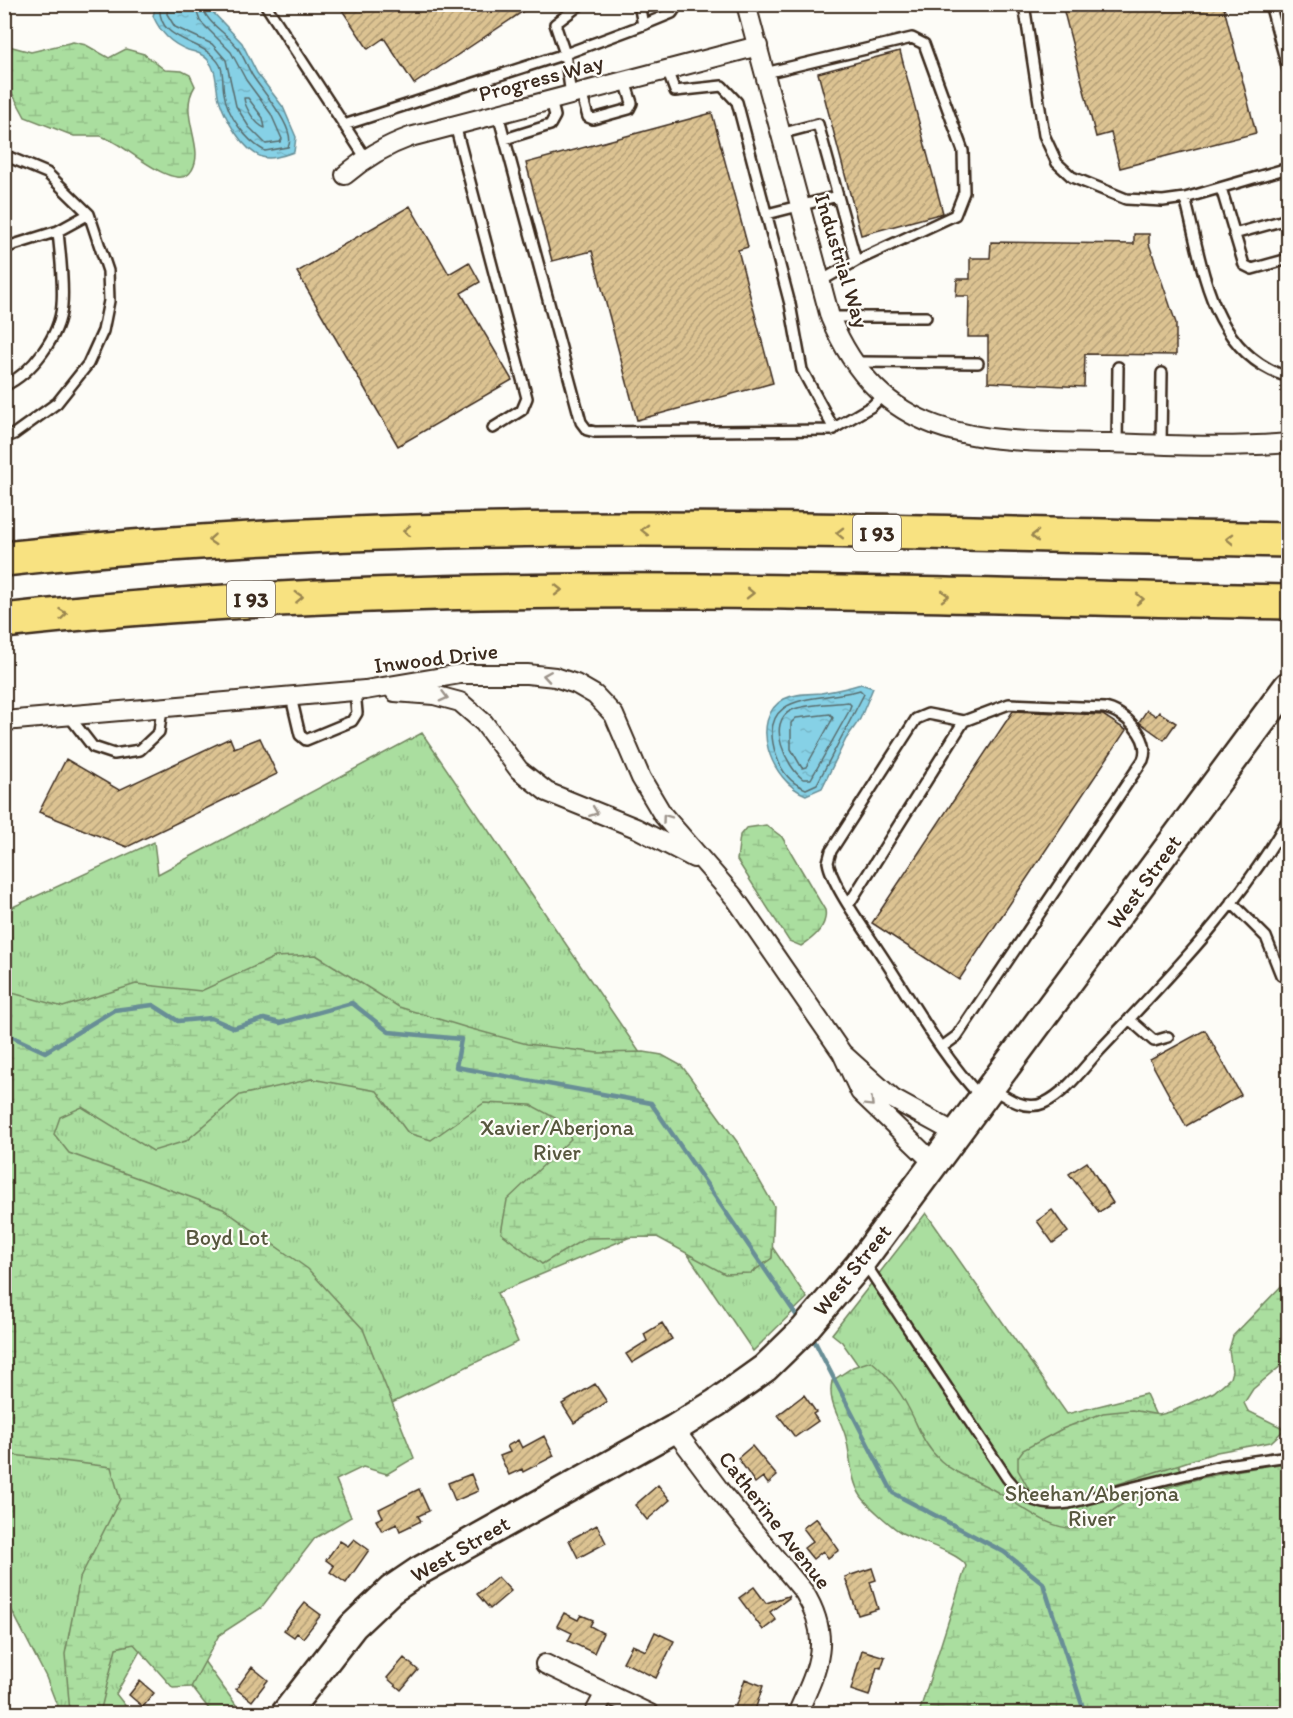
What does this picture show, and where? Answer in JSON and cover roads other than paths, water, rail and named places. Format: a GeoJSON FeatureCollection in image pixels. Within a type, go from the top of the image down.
{"type":"FeatureCollection","features":[{"type":"Feature","properties":{"kind":"highway","name":"I 93"},"geometry":{"type":"LineString","coordinates":[[4,559],[246,538],[485,529],[1288,540]]}},
{"type":"Feature","properties":{"kind":"highway","name":"I 93"},"geometry":{"type":"LineString","coordinates":[[4,621],[212,602],[490,590],[1288,602]]}},
{"type":"Feature","properties":{"kind":"main road","name":"West Street"},"geometry":{"type":"LineString","coordinates":[[285,1713],[353,1626],[391,1590],[452,1552],[674,1430],[765,1368],[804,1329],[863,1260],[1288,686]]}},
{"type":"Feature","properties":{"kind":"street","name":"Industrial Way"},"geometry":{"type":"LineString","coordinates":[[746,4],[830,317],[854,362],[883,395],[922,421],[959,434],[1026,441],[1117,444],[1288,443]]}},
{"type":"Feature","properties":{"kind":"street","name":"Progress Way"},"geometry":{"type":"LineString","coordinates":[[345,175],[365,157],[384,146],[455,125],[758,46]]}},
{"type":"Feature","properties":{"kind":"street","name":"Inwood Drive"},"geometry":{"type":"LineString","coordinates":[[4,721],[360,691],[460,674],[527,674],[555,677],[576,684],[595,696],[614,715],[647,790],[681,838],[735,897],[842,1053],[853,1080],[865,1098],[934,1164]]}},
{"type":"Feature","properties":{"kind":"street","name":"Inwood Drive"},"geometry":{"type":"LineString","coordinates":[[360,691],[434,695],[460,702],[484,723],[519,770],[547,792],[636,828],[703,862]]}},
{"type":"Feature","properties":{"kind":"street","name":"Inwood Drive"},"geometry":{"type":"LineString","coordinates":[[842,1053],[893,1099],[957,1134]]}},
{"type":"Feature","properties":{"kind":"street","name":"Catherine Avenue"},"geometry":{"type":"LineString","coordinates":[[674,1430],[721,1492],[804,1592],[814,1610],[821,1632],[820,1655],[813,1677],[796,1713]]}},
{"type":"Feature","properties":{"kind":"street"},"geometry":{"type":"LineString","coordinates":[[545,1664],[650,1713]]}},
{"type":"Feature","properties":{"kind":"street"},"geometry":{"type":"LineString","coordinates":[[594,1713],[605,1693]]}},
{"type":"Feature","properties":{"kind":"lane"},"geometry":{"type":"LineString","coordinates":[[265,4],[365,157]]}},
{"type":"Feature","properties":{"kind":"lane"},"geometry":{"type":"LineString","coordinates":[[581,4],[555,24],[576,93],[588,117],[593,119],[630,109],[632,103],[625,81]]}},
{"type":"Feature","properties":{"kind":"lane"},"geometry":{"type":"LineString","coordinates":[[639,4],[643,25]]}},
{"type":"Feature","properties":{"kind":"lane"},"geometry":{"type":"LineString","coordinates":[[344,125],[565,54],[672,13],[678,4]]}},
{"type":"Feature","properties":{"kind":"lane"},"geometry":{"type":"LineString","coordinates":[[1024,4],[1044,135],[1057,163],[1082,183],[1126,199],[1163,201],[1185,198],[1288,168]]}},
{"type":"Feature","properties":{"kind":"lane"},"geometry":{"type":"LineString","coordinates":[[1270,4],[1288,70]]}},
{"type":"Feature","properties":{"kind":"lane"},"geometry":{"type":"LineString","coordinates":[[765,73],[912,38],[924,44],[963,151],[964,192],[955,215],[856,261],[819,282]]}},
{"type":"Feature","properties":{"kind":"lane"},"geometry":{"type":"LineString","coordinates":[[667,70],[675,92],[722,86],[732,94],[737,102],[790,304],[802,370],[834,429]]}},
{"type":"Feature","properties":{"kind":"lane"},"geometry":{"type":"LineString","coordinates":[[505,139],[550,125],[555,116],[551,100]]}},
{"type":"Feature","properties":{"kind":"lane"},"geometry":{"type":"LineString","coordinates":[[498,114],[581,422],[586,430],[595,432],[834,429],[872,406],[883,395]]}},
{"type":"Feature","properties":{"kind":"lane"},"geometry":{"type":"LineString","coordinates":[[780,134],[818,124],[856,261]]}},
{"type":"Feature","properties":{"kind":"lane"},"geometry":{"type":"LineString","coordinates":[[455,125],[527,398],[522,410],[493,428]]}},
{"type":"Feature","properties":{"kind":"lane"},"geometry":{"type":"LineString","coordinates":[[4,155],[47,173],[89,214],[108,271],[109,301],[103,331],[88,364],[68,393],[14,434],[4,438]]}},
{"type":"Feature","properties":{"kind":"lane"},"geometry":{"type":"LineString","coordinates":[[1221,188],[1244,265],[1251,269],[1288,259]]}},
{"type":"Feature","properties":{"kind":"lane"},"geometry":{"type":"LineString","coordinates":[[767,214],[838,196]]}},
{"type":"Feature","properties":{"kind":"lane"},"geometry":{"type":"LineString","coordinates":[[1185,198],[1216,312],[1225,331],[1240,349],[1257,363],[1288,377]]}},
{"type":"Feature","properties":{"kind":"lane"},"geometry":{"type":"LineString","coordinates":[[4,248],[58,231],[89,214]]}},
{"type":"Feature","properties":{"kind":"lane"},"geometry":{"type":"LineString","coordinates":[[1234,234],[1288,219]]}},
{"type":"Feature","properties":{"kind":"lane"},"geometry":{"type":"LineString","coordinates":[[4,386],[34,363],[51,338],[62,307],[58,231]]}},
{"type":"Feature","properties":{"kind":"lane"},"geometry":{"type":"LineString","coordinates":[[830,317],[926,317]]}},
{"type":"Feature","properties":{"kind":"lane"},"geometry":{"type":"LineString","coordinates":[[854,362],[978,363]]}},
{"type":"Feature","properties":{"kind":"lane"},"geometry":{"type":"LineString","coordinates":[[1117,444],[1118,367]]}},
{"type":"Feature","properties":{"kind":"lane"},"geometry":{"type":"LineString","coordinates":[[1161,445],[1162,373]]}},
{"type":"Feature","properties":{"kind":"lane"},"geometry":{"type":"LineString","coordinates":[[291,697],[300,735],[306,740],[351,722],[357,713],[360,691]]}},
{"type":"Feature","properties":{"kind":"lane"},"geometry":{"type":"LineString","coordinates":[[942,1047],[957,1036],[1145,753],[1136,727],[1106,708],[1009,704],[964,721],[928,714],[916,719],[831,851],[828,866],[849,904],[942,1047],[962,1076],[987,1093],[1020,1104],[1036,1105],[1047,1102],[1129,1019],[1266,860],[1288,819]]}},
{"type":"Feature","properties":{"kind":"lane"},"geometry":{"type":"LineString","coordinates":[[69,716],[93,747],[114,754],[140,750],[159,732],[162,708]]}},
{"type":"Feature","properties":{"kind":"lane"},"geometry":{"type":"LineString","coordinates":[[849,904],[964,721]]}},
{"type":"Feature","properties":{"kind":"lane"},"geometry":{"type":"LineString","coordinates":[[1276,841],[1288,844]]}},
{"type":"Feature","properties":{"kind":"lane"},"geometry":{"type":"LineString","coordinates":[[1231,902],[1266,937],[1281,975]]}},
{"type":"Feature","properties":{"kind":"lane"},"geometry":{"type":"LineString","coordinates":[[1129,1019],[1154,1041],[1168,1037]]}},
{"type":"Feature","properties":{"kind":"lane"},"geometry":{"type":"LineString","coordinates":[[863,1260],[1007,1478],[1018,1492],[1029,1499],[1048,1505],[1070,1503],[1220,1466],[1288,1456]]}},
{"type":"Feature","properties":{"kind":"water"},"geometry":{"type":"Polygon","coordinates":[[[156,5],[206,5],[242,43],[257,73],[283,107],[296,137],[294,152],[266,158],[255,153],[241,141],[225,115],[211,65],[202,55],[176,44],[167,37],[153,16],[156,5]]]}},
{"type":"Feature","properties":{"kind":"water"},"geometry":{"type":"Polygon","coordinates":[[[861,684],[873,688],[860,719],[846,739],[822,788],[806,795],[794,788],[783,777],[768,750],[767,721],[773,708],[784,699],[793,696],[861,684]]]}},
{"type":"Feature","properties":{"kind":"waterway"},"geometry":{"type":"LineString","coordinates":[[4,1033],[45,1052],[114,1010],[153,1005],[178,1021],[211,1018],[234,1028],[264,1019],[280,1023],[352,1003],[389,1032],[461,1039],[456,1067],[651,1103],[797,1316]]}},
{"type":"Feature","properties":{"kind":"waterway"},"geometry":{"type":"LineString","coordinates":[[814,1340],[893,1493],[1004,1552],[1043,1583],[1085,1714]]}},
{"type":"Feature","properties":{"kind":"park label","name":"Xavier/Aberjona River"},"geometry":{"type":"Point","coordinates":[557,1140]}},
{"type":"Feature","properties":{"kind":"park label","name":"Boyd Lot"},"geometry":{"type":"Point","coordinates":[227,1237]}},
{"type":"Feature","properties":{"kind":"park label","name":"Sheehan/Aberjona River"},"geometry":{"type":"Point","coordinates":[1092,1506]}}]}
